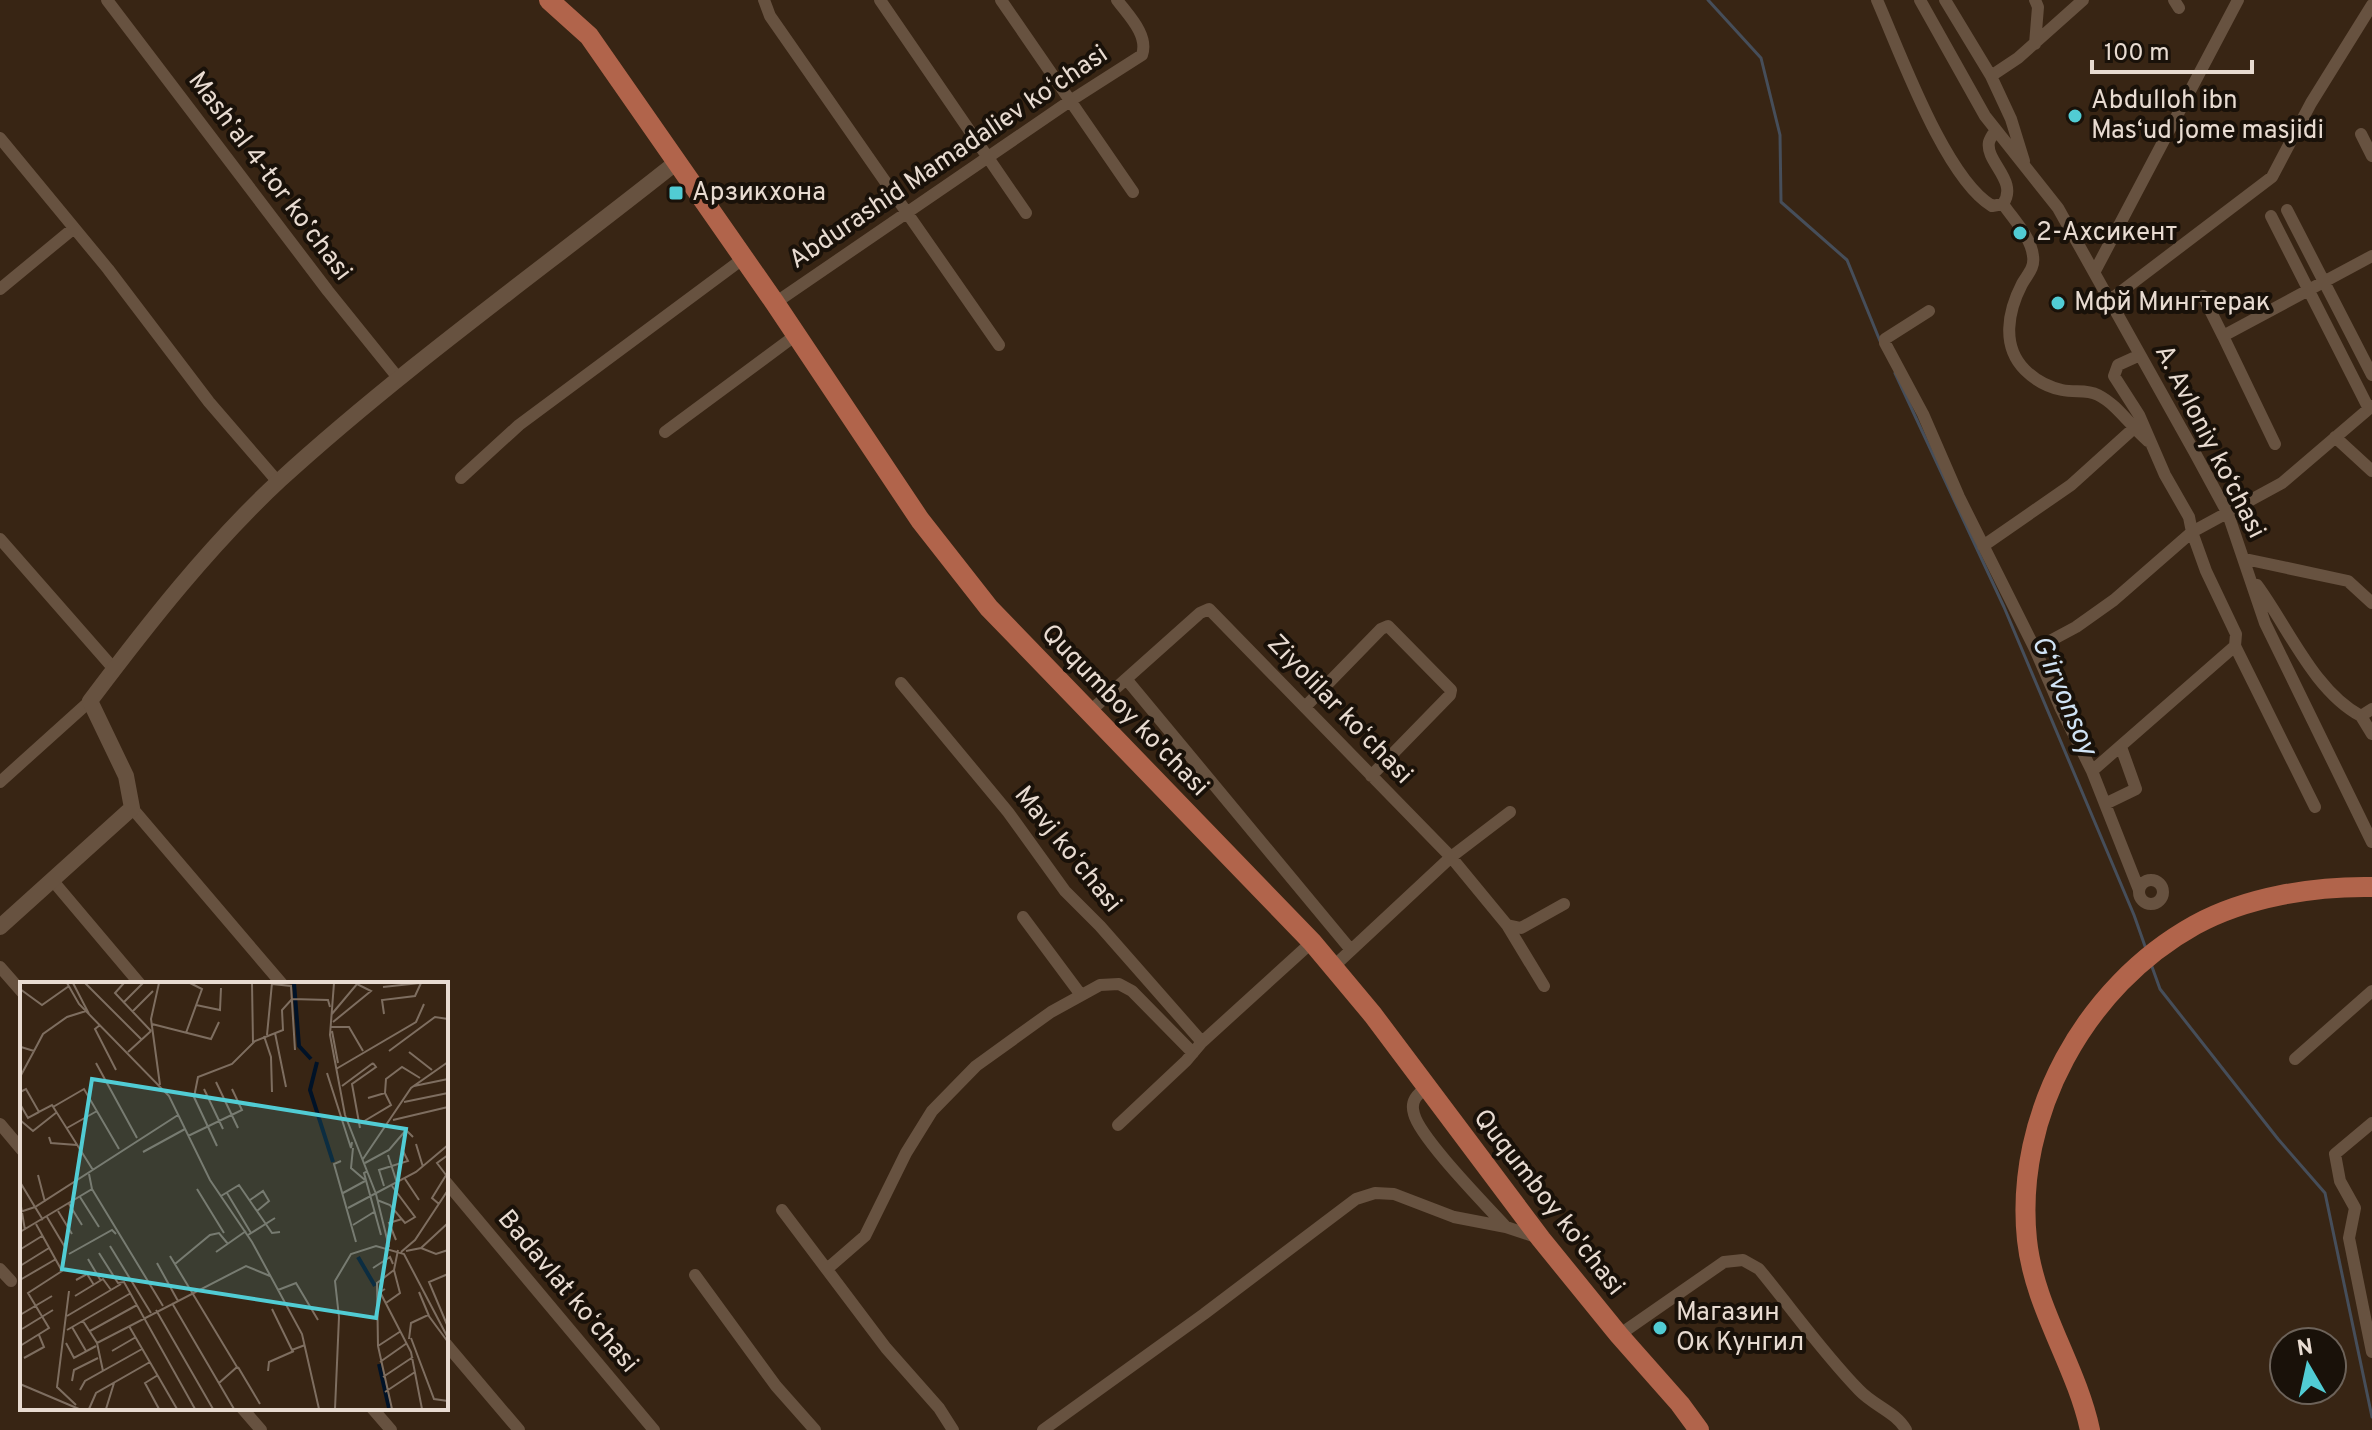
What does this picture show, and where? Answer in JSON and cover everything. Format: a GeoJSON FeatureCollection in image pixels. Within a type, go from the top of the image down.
{"type":"FeatureCollection","features":[{"type":"Feature","properties":{"kind":"main road","name":"Ququmboy ko'chasi"},"geometry":{"type":"LineString","coordinates":[[549,0],[589,36],[678,161],[920,520],[989,608],[1312,942],[1373,1015],[1541,1239],[1699,1430]]}},
{"type":"Feature","properties":{"kind":"main road"},"geometry":{"type":"LineString","coordinates":[[2090,1430],[2038,1290],[2027,1245],[2024,1186],[2035,1132],[2054,1081],[2071,1049],[2111,989],[2195,925],[2289,894],[2372,887]]}},
{"type":"Feature","properties":{"kind":"street","name":"Mashʼal 4-tor koʼchasi"},"geometry":{"type":"LineString","coordinates":[[107,0],[328,291],[399,379]]}},
{"type":"Feature","properties":{"kind":"street"},"geometry":{"type":"LineString","coordinates":[[764,0],[770,16],[999,345]]}},
{"type":"Feature","properties":{"kind":"street"},"geometry":{"type":"LineString","coordinates":[[880,0],[1026,213]]}},
{"type":"Feature","properties":{"kind":"street"},"geometry":{"type":"LineString","coordinates":[[1001,0],[1133,192]]}},
{"type":"Feature","properties":{"kind":"street","name":"Abdurashid Mamadaliev koʻchasi"},"geometry":{"type":"LineString","coordinates":[[775,303],[1142,55],[1145,48],[1142,36],[1117,0]]}},
{"type":"Feature","properties":{"kind":"street"},"geometry":{"type":"LineString","coordinates":[[1877,0],[1912,81],[1966,182],[1989,204],[2003,204]]}},
{"type":"Feature","properties":{"kind":"street","name":"A. Avloniy ko‘chasi"},"geometry":{"type":"LineString","coordinates":[[1920,0],[1995,131],[2058,208],[2228,514],[2265,623],[2372,842]]}},
{"type":"Feature","properties":{"kind":"street"},"geometry":{"type":"LineString","coordinates":[[1945,0],[1991,76],[2011,119],[2024,164]]}},
{"type":"Feature","properties":{"kind":"street"},"geometry":{"type":"LineString","coordinates":[[1991,76],[2035,44],[2083,0]]}},
{"type":"Feature","properties":{"kind":"street"},"geometry":{"type":"LineString","coordinates":[[2095,271],[2238,0]]}},
{"type":"Feature","properties":{"kind":"street"},"geometry":{"type":"LineString","coordinates":[[2035,44],[2040,2]]}},
{"type":"Feature","properties":{"kind":"street"},"geometry":{"type":"LineString","coordinates":[[2110,300],[2272,177],[2311,103],[2372,5]]}},
{"type":"Feature","properties":{"kind":"street"},"geometry":{"type":"LineString","coordinates":[[1995,131],[1989,147],[2003,176],[2006,200],[2003,204]]}},
{"type":"Feature","properties":{"kind":"street"},"geometry":{"type":"LineString","coordinates":[[2361,134],[2372,156]]}},
{"type":"Feature","properties":{"kind":"street"},"geometry":{"type":"LineString","coordinates":[[0,138],[209,402],[278,482]]}},
{"type":"Feature","properties":{"kind":"street"},"geometry":{"type":"LineString","coordinates":[[0,782],[90,701],[193,572],[278,482],[399,379],[678,161]]}},
{"type":"Feature","properties":{"kind":"street"},"geometry":{"type":"LineString","coordinates":[[2003,204],[2030,244],[2033,255],[2031,271],[2010,317],[2008,332],[2012,351],[2023,368],[2040,382],[2062,390],[2087,391],[2102,397],[2151,443]]}},
{"type":"Feature","properties":{"kind":"street"},"geometry":{"type":"LineString","coordinates":[[2287,210],[2372,375]]}},
{"type":"Feature","properties":{"kind":"street"},"geometry":{"type":"LineString","coordinates":[[2035,649],[2076,627],[2114,600],[2192,532],[2282,483],[2370,408],[2271,216]]}},
{"type":"Feature","properties":{"kind":"street"},"geometry":{"type":"LineString","coordinates":[[0,289],[74,228]]}},
{"type":"Feature","properties":{"kind":"street"},"geometry":{"type":"LineString","coordinates":[[2223,336],[2372,256]]}},
{"type":"Feature","properties":{"kind":"street"},"geometry":{"type":"LineString","coordinates":[[461,478],[519,425],[744,258]]}},
{"type":"Feature","properties":{"kind":"street"},"geometry":{"type":"LineString","coordinates":[[2203,296],[2275,444]]}},
{"type":"Feature","properties":{"kind":"street"},"geometry":{"type":"LineString","coordinates":[[1929,311],[1885,339],[1885,343],[1928,425],[2092,771],[2139,890]]}},
{"type":"Feature","properties":{"kind":"street"},"geometry":{"type":"LineString","coordinates":[[665,432],[796,335]]}},
{"type":"Feature","properties":{"kind":"street"},"geometry":{"type":"LineString","coordinates":[[2140,355],[2118,365],[2114,376],[2139,415],[2165,475],[2189,517],[2206,571],[2236,634],[2235,646],[2315,807]]}},
{"type":"Feature","properties":{"kind":"street"},"geometry":{"type":"LineString","coordinates":[[1983,546],[2071,485],[2133,429]]}},
{"type":"Feature","properties":{"kind":"street"},"geometry":{"type":"LineString","coordinates":[[2335,437],[2372,471]]}},
{"type":"Feature","properties":{"kind":"street"},"geometry":{"type":"LineString","coordinates":[[0,539],[114,669]]}},
{"type":"Feature","properties":{"kind":"street"},"geometry":{"type":"LineString","coordinates":[[2245,559],[2348,581],[2372,603]]}},
{"type":"Feature","properties":{"kind":"street"},"geometry":{"type":"LineString","coordinates":[[2250,576],[2281,618],[2299,653],[2324,684],[2350,710],[2367,712],[2372,734]]}},
{"type":"Feature","properties":{"kind":"street","name":"Ziyolilar koʻchasi"},"geometry":{"type":"LineString","coordinates":[[1127,680],[1200,613],[1209,609],[1451,857],[1507,925],[1544,986]]}},
{"type":"Feature","properties":{"kind":"street"},"geometry":{"type":"LineString","coordinates":[[1306,706],[1381,629],[1388,626],[1451,690],[1450,695],[1371,776]]}},
{"type":"Feature","properties":{"kind":"street"},"geometry":{"type":"LineString","coordinates":[[2092,771],[2235,646]]}},
{"type":"Feature","properties":{"kind":"street"},"geometry":{"type":"LineString","coordinates":[[1088,713],[1127,680],[1351,950]]}},
{"type":"Feature","properties":{"kind":"street","name":"Mavj koʻchasi"},"geometry":{"type":"LineString","coordinates":[[901,683],[1008,812],[1065,891],[1100,926],[1202,1042]]}},
{"type":"Feature","properties":{"kind":"street"},"geometry":{"type":"LineString","coordinates":[[90,701],[126,776],[132,808],[280,982]]}},
{"type":"Feature","properties":{"kind":"street"},"geometry":{"type":"LineString","coordinates":[[2105,804],[2136,789],[2121,747]]}},
{"type":"Feature","properties":{"kind":"street"},"geometry":{"type":"LineString","coordinates":[[0,927],[132,808]]}},
{"type":"Feature","properties":{"kind":"street"},"geometry":{"type":"LineString","coordinates":[[1333,967],[1451,857],[1510,812]]}},
{"type":"Feature","properties":{"kind":"street"},"geometry":{"type":"LineString","coordinates":[[53,881],[138,982]]}},
{"type":"Feature","properties":{"kind":"street"},"geometry":{"type":"LineString","coordinates":[[1507,925],[1521,928],[1564,904]]}},
{"type":"Feature","properties":{"kind":"street"},"geometry":{"type":"LineString","coordinates":[[1023,917],[1081,995]]}},
{"type":"Feature","properties":{"kind":"street"},"geometry":{"type":"LineString","coordinates":[[1118,1125],[1202,1042],[1312,942]]}},
{"type":"Feature","properties":{"kind":"street"},"geometry":{"type":"LineString","coordinates":[[0,967],[20,990]]}},
{"type":"Feature","properties":{"kind":"street"},"geometry":{"type":"LineString","coordinates":[[827,1269],[865,1236],[932,1111],[976,1066],[1051,1012],[1100,985],[1119,984],[1126,987],[1193,1053]]}},
{"type":"Feature","properties":{"kind":"street"},"geometry":{"type":"LineString","coordinates":[[2295,1059],[2372,991]]}},
{"type":"Feature","properties":{"kind":"street"},"geometry":{"type":"LineString","coordinates":[[1427,1088],[1417,1094],[1413,1103],[1414,1116],[1429,1148],[1506,1227]]}},
{"type":"Feature","properties":{"kind":"street"},"geometry":{"type":"LineString","coordinates":[[2372,1123],[2335,1154],[2340,1181],[2355,1208],[2349,1238],[2372,1352]]}},
{"type":"Feature","properties":{"kind":"street"},"geometry":{"type":"LineString","coordinates":[[0,1124],[20,1148]]}},
{"type":"Feature","properties":{"kind":"street","name":"Badavlat koʻchasi"},"geometry":{"type":"LineString","coordinates":[[448,1184],[654,1430]]}},
{"type":"Feature","properties":{"kind":"street"},"geometry":{"type":"LineString","coordinates":[[1043,1430],[1356,1199],[1375,1193],[1394,1194],[1454,1217],[1506,1227],[1541,1239]]}},
{"type":"Feature","properties":{"kind":"street"},"geometry":{"type":"LineString","coordinates":[[782,1210],[886,1348],[939,1408],[953,1430]]}},
{"type":"Feature","properties":{"kind":"street"},"geometry":{"type":"LineString","coordinates":[[1619,1335],[1715,1267],[1724,1262],[1743,1260],[1759,1269],[1859,1390],[1895,1415],[1906,1430]]}},
{"type":"Feature","properties":{"kind":"street"},"geometry":{"type":"LineString","coordinates":[[0,1269],[11,1281]]}},
{"type":"Feature","properties":{"kind":"street"},"geometry":{"type":"LineString","coordinates":[[695,1275],[776,1386],[815,1430]]}},
{"type":"Feature","properties":{"kind":"street"},"geometry":{"type":"LineString","coordinates":[[448,1346],[519,1430]]}},
{"type":"Feature","properties":{"kind":"street"},"geometry":{"type":"LineString","coordinates":[[244,1410],[261,1430]]}},
{"type":"Feature","properties":{"kind":"street"},"geometry":{"type":"LineString","coordinates":[[374,1410],[391,1430]]}},
{"type":"Feature","properties":{"kind":"waterway","name":"G‘irvonsoy"},"geometry":{"type":"LineString","coordinates":[[1708,0],[1761,58],[1780,135],[1781,202],[1847,260],[1880,341]]}},
{"type":"Feature","properties":{"kind":"waterway","name":"G‘irvonsoy"},"geometry":{"type":"LineString","coordinates":[[1895,373],[2004,607],[2146,949]]}},
{"type":"Feature","properties":{"kind":"waterway","name":"G‘irvonsoy"},"geometry":{"type":"LineString","coordinates":[[2151,964],[2160,989],[2278,1139],[2325,1193],[2372,1417]]}},
{"type":"Feature","properties":{"kind":"place","name":"Abdulloh ibn Mas‘ud jome masjidi"},"geometry":{"type":"Point","coordinates":[2075,116]}},
{"type":"Feature","properties":{"kind":"place","name":"Арзикхона"},"geometry":{"type":"Point","coordinates":[676,193]}},
{"type":"Feature","properties":{"kind":"place","name":"2-Ахсикент"},"geometry":{"type":"Point","coordinates":[2020,233]}},
{"type":"Feature","properties":{"kind":"place","name":"Мфй Мингтерак"},"geometry":{"type":"Point","coordinates":[2058,303]}},
{"type":"Feature","properties":{"kind":"place","name":"Магазин Ок Кунгил"},"geometry":{"type":"Point","coordinates":[1660,1328]}}]}
